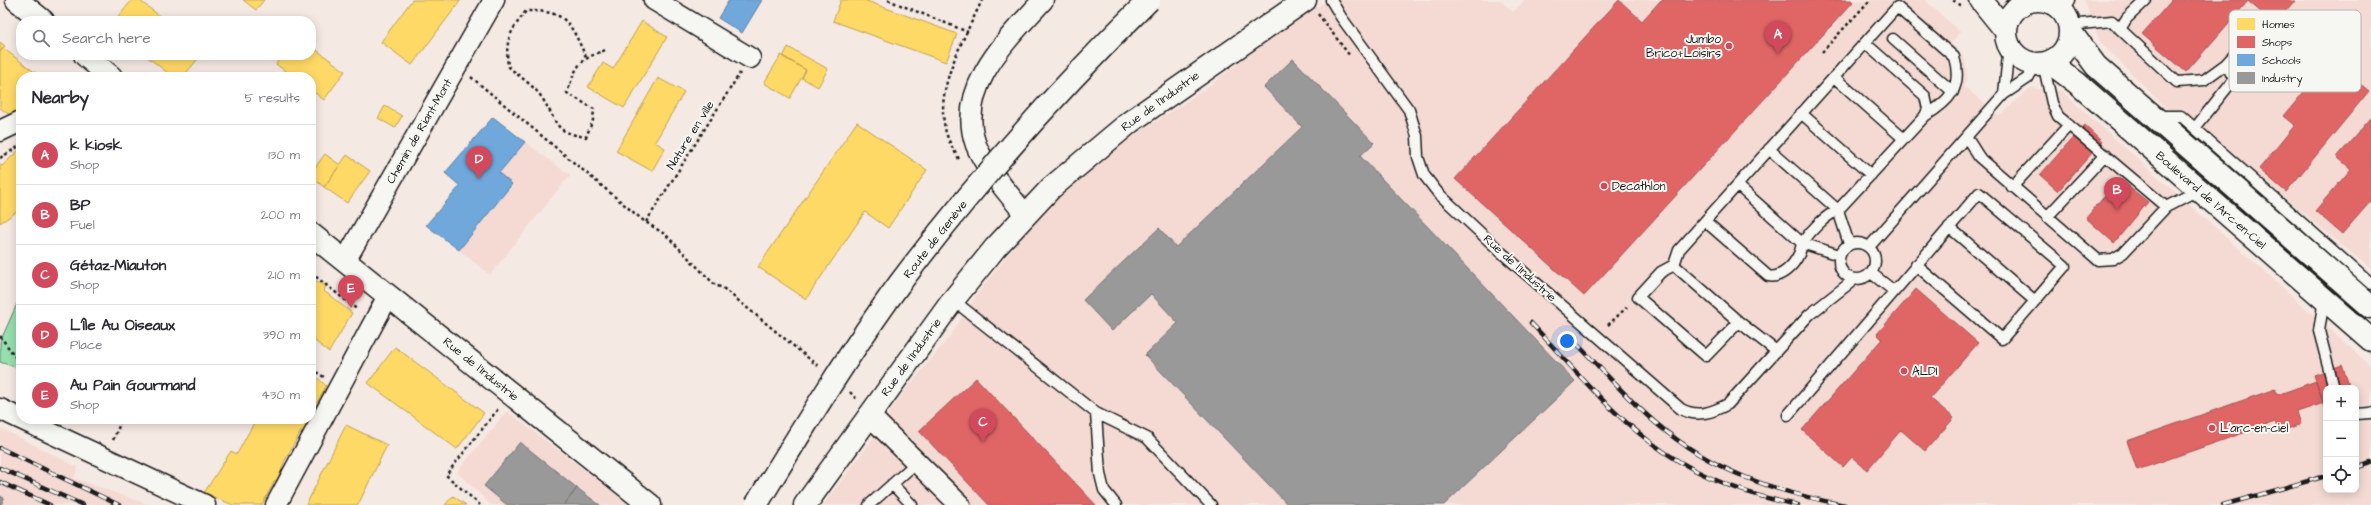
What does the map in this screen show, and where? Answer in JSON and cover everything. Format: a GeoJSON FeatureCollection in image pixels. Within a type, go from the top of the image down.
{"type":"FeatureCollection","features":[{"type":"Feature","properties":{"kind":"main road"},"geometry":{"type":"LineString","coordinates":[[17,0],[37,16]]}},
{"type":"Feature","properties":{"kind":"main road","name":"Route de Genève"},"geometry":{"type":"LineString","coordinates":[[756,505],[831,384],[900,284],[970,195],[1047,106],[1149,0]]}},
{"type":"Feature","properties":{"kind":"main road","name":"Rue de l'Industrie"},"geometry":{"type":"LineString","coordinates":[[805,505],[953,300],[995,248],[1051,188],[1102,143],[1305,0]]}},
{"type":"Feature","properties":{"kind":"main road"},"geometry":{"type":"LineString","coordinates":[[1980,0],[2008,38],[2020,58],[2042,63],[2058,57],[2065,50],[2068,17],[2055,5],[2042,0],[2026,2],[2016,9],[2009,19],[2008,38]]}},
{"type":"Feature","properties":{"kind":"main road","name":"Boulevard de l'Arc-en-Ciel"},"geometry":{"type":"LineString","coordinates":[[2068,17],[2096,66],[2151,116],[2371,307]]}},
{"type":"Feature","properties":{"kind":"main road"},"geometry":{"type":"LineString","coordinates":[[90,60],[101,72]]}},
{"type":"Feature","properties":{"kind":"main road","name":"Boulevard de l'Arc-en-Ciel"},"geometry":{"type":"LineString","coordinates":[[2042,63],[2077,83],[2371,340]]}},
{"type":"Feature","properties":{"kind":"main road","name":"Rue de l'Industrie"},"geometry":{"type":"LineString","coordinates":[[316,238],[650,505]]}},
{"type":"Feature","properties":{"kind":"street","name":"Chemin de Riant-Mont"},"geometry":{"type":"LineString","coordinates":[[345,261],[494,0]]}},
{"type":"Feature","properties":{"kind":"street"},"geometry":{"type":"LineString","coordinates":[[654,0],[750,58]]}},
{"type":"Feature","properties":{"kind":"street"},"geometry":{"type":"LineString","coordinates":[[1025,215],[983,158],[976,144],[972,112],[974,95],[982,76],[1004,44],[1043,0]]}},
{"type":"Feature","properties":{"kind":"street"},"geometry":{"type":"LineString","coordinates":[[0,131],[16,123]]}},
{"type":"Feature","properties":{"kind":"street"},"geometry":{"type":"LineString","coordinates":[[276,505],[388,296]]}},
{"type":"Feature","properties":{"kind":"street"},"geometry":{"type":"LineString","coordinates":[[0,409],[16,417]]}},
{"type":"Feature","properties":{"kind":"street"},"geometry":{"type":"LineString","coordinates":[[869,415],[960,505]]}},
{"type":"Feature","properties":{"kind":"street"},"geometry":{"type":"LineString","coordinates":[[32,424],[205,505]]}},
{"type":"Feature","properties":{"kind":"lane","name":"Rue de l'Industrie"},"geometry":{"type":"LineString","coordinates":[[1331,0],[1341,17],[1409,110],[1417,136],[1418,157],[1424,174],[1438,193],[1502,253],[1672,403],[1693,414],[1711,413],[1718,410],[1728,404],[1775,350]]}},
{"type":"Feature","properties":{"kind":"lane"},"geometry":{"type":"LineString","coordinates":[[2120,29],[2127,18],[2146,0]]}},
{"type":"Feature","properties":{"kind":"lane"},"geometry":{"type":"LineString","coordinates":[[1705,221],[1768,276],[1775,278],[1782,275],[1799,255],[1802,243],[1828,215],[1838,210],[1925,116],[1939,108],[1953,92],[1958,76],[1954,57],[1897,7],[1769,149],[1679,250],[1674,265],[1661,272],[1638,297],[1706,356],[1739,322]]}},
{"type":"Feature","properties":{"kind":"lane"},"geometry":{"type":"LineString","coordinates":[[2068,17],[2112,21],[2177,82],[2204,80],[2229,61]]}},
{"type":"Feature","properties":{"kind":"lane"},"geometry":{"type":"LineString","coordinates":[[2004,94],[2008,38]]}},
{"type":"Feature","properties":{"kind":"lane"},"geometry":{"type":"LineString","coordinates":[[1893,39],[1953,92]]}},
{"type":"Feature","properties":{"kind":"lane"},"geometry":{"type":"LineString","coordinates":[[1865,43],[1925,96],[1928,109],[1925,116]]}},
{"type":"Feature","properties":{"kind":"lane"},"geometry":{"type":"LineString","coordinates":[[1869,247],[1967,138],[2004,94],[2028,78],[2042,63]]}},
{"type":"Feature","properties":{"kind":"lane"},"geometry":{"type":"LineString","coordinates":[[2042,63],[2052,103],[2058,116],[2166,207]]}},
{"type":"Feature","properties":{"kind":"lane"},"geometry":{"type":"LineString","coordinates":[[2226,64],[2229,70]]}},
{"type":"Feature","properties":{"kind":"lane"},"geometry":{"type":"LineString","coordinates":[[1834,77],[1904,139]]}},
{"type":"Feature","properties":{"kind":"lane"},"geometry":{"type":"LineString","coordinates":[[2195,128],[2229,85]]}},
{"type":"Feature","properties":{"kind":"lane"},"geometry":{"type":"LineString","coordinates":[[1801,114],[1872,175]]}},
{"type":"Feature","properties":{"kind":"lane"},"geometry":{"type":"LineString","coordinates":[[2151,116],[2181,116],[2371,284]]}},
{"type":"Feature","properties":{"kind":"lane"},"geometry":{"type":"LineString","coordinates":[[2012,187],[2069,125]]}},
{"type":"Feature","properties":{"kind":"lane"},"geometry":{"type":"LineString","coordinates":[[1967,138],[1979,157],[2098,260],[2113,259],[2123,253],[2166,207],[2199,190]]}},
{"type":"Feature","properties":{"kind":"lane"},"geometry":{"type":"LineString","coordinates":[[1769,149],[1838,210],[1849,244]]}},
{"type":"Feature","properties":{"kind":"lane"},"geometry":{"type":"LineString","coordinates":[[2047,217],[2105,155]]}},
{"type":"Feature","properties":{"kind":"lane"},"geometry":{"type":"LineString","coordinates":[[1737,185],[1802,243],[1839,255]]}},
{"type":"Feature","properties":{"kind":"lane"},"geometry":{"type":"LineString","coordinates":[[1788,415],[1916,265],[1979,193],[2065,266],[2002,339],[1916,265]]}},
{"type":"Feature","properties":{"kind":"lane"},"geometry":{"type":"LineString","coordinates":[[1949,227],[2035,301]]}},
{"type":"Feature","properties":{"kind":"lane"},"geometry":{"type":"LineString","coordinates":[[1859,243],[1869,247],[1872,251],[1875,262],[1871,273],[1861,279],[1855,279],[1850,278],[1841,271],[1839,255],[1849,244],[1859,243]]}},
{"type":"Feature","properties":{"kind":"lane"},"geometry":{"type":"LineString","coordinates":[[1674,265],[1739,322],[1775,350],[1809,315],[1855,279]]}},
{"type":"Feature","properties":{"kind":"lane"},"geometry":{"type":"LineString","coordinates":[[1871,273],[1894,291]]}},
{"type":"Feature","properties":{"kind":"lane"},"geometry":{"type":"LineString","coordinates":[[2324,299],[2319,330],[2333,385]]}},
{"type":"Feature","properties":{"kind":"lane"},"geometry":{"type":"LineString","coordinates":[[953,300],[1096,413],[1146,438],[1211,505]]}},
{"type":"Feature","properties":{"kind":"lane"},"geometry":{"type":"LineString","coordinates":[[1096,413],[1100,474],[1104,490],[1116,505]]}},
{"type":"Feature","properties":{"kind":"lane"},"geometry":{"type":"LineString","coordinates":[[2359,414],[2371,413]]}},
{"type":"Feature","properties":{"kind":"lane"},"geometry":{"type":"LineString","coordinates":[[869,505],[917,462]]}},
{"type":"Feature","properties":{"kind":"lane"},"geometry":{"type":"LineString","coordinates":[[892,484],[912,505]]}},
{"type":"Feature","properties":{"kind":"path"},"geometry":{"type":"LineString","coordinates":[[888,0],[968,32]]}},
{"type":"Feature","properties":{"kind":"path"},"geometry":{"type":"LineString","coordinates":[[1822,52],[1870,0]]}},
{"type":"Feature","properties":{"kind":"path"},"geometry":{"type":"LineString","coordinates":[[586,56],[574,31],[564,19],[546,11],[526,11],[512,29],[506,46],[508,66],[542,98],[551,118],[567,134],[586,137],[593,120],[594,109],[567,93],[574,70],[586,56],[608,49]]}},
{"type":"Feature","properties":{"kind":"path","name":"Nature en ville"},"geometry":{"type":"LineString","coordinates":[[646,222],[750,58]]}},
{"type":"Feature","properties":{"kind":"path"},"geometry":{"type":"LineString","coordinates":[[457,66],[646,222],[666,235],[715,285],[723,288],[821,368]]}},
{"type":"Feature","properties":{"kind":"path"},"geometry":{"type":"LineString","coordinates":[[0,158],[16,148]]}},
{"type":"Feature","properties":{"kind":"path"},"geometry":{"type":"LineString","coordinates":[[316,277],[374,323]]}},
{"type":"Feature","properties":{"kind":"path"},"geometry":{"type":"LineString","coordinates":[[1602,324],[1608,325],[1638,297]]}},
{"type":"Feature","properties":{"kind":"path"},"geometry":{"type":"LineString","coordinates":[[0,336],[16,358]]}},
{"type":"Feature","properties":{"kind":"path"},"geometry":{"type":"LineString","coordinates":[[845,388],[869,415]]}},
{"type":"Feature","properties":{"kind":"path"},"geometry":{"type":"LineString","coordinates":[[480,505],[446,475],[510,393]]}},
{"type":"Feature","properties":{"kind":"path"},"geometry":{"type":"LineString","coordinates":[[112,442],[120,424]]}},
{"type":"Feature","properties":{"kind":"shaded area"},"geometry":{"type":"Polygon","coordinates":[[[1328,0],[1500,0],[1513,12],[1525,0],[1925,0],[1960,32],[1951,43],[1965,60],[1967,76],[1964,86],[1999,116],[2030,88],[2061,91],[2371,366],[2371,505],[823,505],[869,444],[899,398],[951,335],[977,294],[1018,242],[1072,184],[1132,137],[1205,89],[1278,32],[1328,0]]]}},
{"type":"Feature","properties":{"kind":"shaded area"},"geometry":{"type":"Polygon","coordinates":[[[2084,0],[2371,0],[2371,269],[2213,138],[2165,107],[2100,42],[2084,0]]]}},
{"type":"Feature","properties":{"kind":"shaded area"},"geometry":{"type":"Polygon","coordinates":[[[525,142],[570,175],[490,275],[459,250],[511,184],[499,173],[525,142]]]}},
{"type":"Feature","properties":{"kind":"shaded area"},"geometry":{"type":"Polygon","coordinates":[[[507,411],[630,505],[491,505],[457,472],[507,411]]]}},
{"type":"Feature","properties":{"kind":"shaded area"},"geometry":{"type":"Polygon","coordinates":[[[0,428],[78,467],[74,478],[149,505],[0,505],[0,428]]]}},
{"type":"Feature","properties":{"kind":"green space"},"geometry":{"type":"Polygon","coordinates":[[[16,306],[16,367],[0,362],[0,342],[16,306]]]}},
{"type":"Feature","properties":{"kind":"building: Homes"},"geometry":{"type":"Polygon","coordinates":[[[132,0],[139,0],[160,16],[119,16],[132,0]]]}},
{"type":"Feature","properties":{"kind":"building: Homes"},"geometry":{"type":"Polygon","coordinates":[[[243,0],[264,0],[256,10],[243,0]]]}},
{"type":"Feature","properties":{"kind":"building: Homes"},"geometry":{"type":"Polygon","coordinates":[[[412,0],[461,0],[412,65],[381,42],[412,0]]]}},
{"type":"Feature","properties":{"kind":"building: Homes"},"geometry":{"type":"Polygon","coordinates":[[[841,0],[864,0],[957,34],[946,62],[833,21],[841,0]]]}},
{"type":"Feature","properties":{"kind":"building: Homes"},"geometry":{"type":"Polygon","coordinates":[[[642,21],[667,37],[624,108],[588,87],[603,63],[613,69],[642,21]]]}},
{"type":"Feature","properties":{"kind":"building: Homes"},"geometry":{"type":"Polygon","coordinates":[[[0,42],[5,46],[0,52],[0,42]]]}},
{"type":"Feature","properties":{"kind":"building: Homes"},"geometry":{"type":"Polygon","coordinates":[[[788,47],[828,69],[818,87],[802,78],[806,70],[783,57],[788,47]]]}},
{"type":"Feature","properties":{"kind":"building: Homes"},"geometry":{"type":"Polygon","coordinates":[[[3,48],[16,58],[16,60],[19,60],[34,72],[16,72],[16,115],[14,118],[0,108],[0,52],[3,48]]]}},
{"type":"Feature","properties":{"kind":"building: Homes"},"geometry":{"type":"Polygon","coordinates":[[[316,50],[345,71],[324,100],[316,94],[316,72],[286,72],[276,64],[279,60],[316,60],[316,50]]]}},
{"type":"Feature","properties":{"kind":"building: Homes"},"geometry":{"type":"Polygon","coordinates":[[[781,55],[806,70],[790,98],[764,83],[781,55]]]}},
{"type":"Feature","properties":{"kind":"building: Homes"},"geometry":{"type":"Polygon","coordinates":[[[151,60],[197,60],[187,72],[167,72],[151,60]]]}},
{"type":"Feature","properties":{"kind":"building: Homes"},"geometry":{"type":"Polygon","coordinates":[[[658,78],[684,92],[655,142],[665,148],[652,171],[616,151],[658,78]]]}},
{"type":"Feature","properties":{"kind":"building: Homes"},"geometry":{"type":"Polygon","coordinates":[[[385,106],[402,116],[395,128],[378,118],[385,106]]]}},
{"type":"Feature","properties":{"kind":"building: Homes"},"geometry":{"type":"Polygon","coordinates":[[[857,122],[927,170],[888,228],[865,212],[806,299],[758,267],[857,122]]]}},
{"type":"Feature","properties":{"kind":"building: Homes"},"geometry":{"type":"Polygon","coordinates":[[[16,153],[16,212],[0,223],[0,165],[2,166],[16,153]]]}},
{"type":"Feature","properties":{"kind":"building: Homes"},"geometry":{"type":"Polygon","coordinates":[[[325,154],[340,165],[324,187],[316,181],[316,166],[325,154]]]}},
{"type":"Feature","properties":{"kind":"building: Homes"},"geometry":{"type":"Polygon","coordinates":[[[347,155],[370,171],[347,203],[324,187],[347,155]]]}},
{"type":"Feature","properties":{"kind":"building: Homes"},"geometry":{"type":"Polygon","coordinates":[[[316,281],[326,286],[324,291],[352,313],[329,352],[316,342],[316,281]]]}},
{"type":"Feature","properties":{"kind":"building: Homes"},"geometry":{"type":"Polygon","coordinates":[[[395,347],[484,413],[457,449],[368,383],[395,347]]]}},
{"type":"Feature","properties":{"kind":"building: Homes"},"geometry":{"type":"Polygon","coordinates":[[[316,376],[326,386],[316,405],[316,376]]]}},
{"type":"Feature","properties":{"kind":"building: Homes"},"geometry":{"type":"Polygon","coordinates":[[[253,424],[309,424],[306,433],[301,431],[284,462],[278,482],[275,480],[262,505],[233,505],[204,493],[231,451],[237,454],[253,424]]]}},
{"type":"Feature","properties":{"kind":"building: Homes"},"geometry":{"type":"Polygon","coordinates":[[[346,425],[387,445],[358,505],[306,505],[346,425]]]}},
{"type":"Feature","properties":{"kind":"building: Homes"},"geometry":{"type":"Polygon","coordinates":[[[453,496],[466,505],[445,505],[453,496]]]}},
{"type":"Feature","properties":{"kind":"building: Shops"},"geometry":{"type":"Polygon","coordinates":[[[1619,0],[1642,21],[1661,0],[1851,0],[1853,2],[1584,296],[1455,179],[1619,0]]]}},
{"type":"Feature","properties":{"kind":"building: Shops"},"geometry":{"type":"Polygon","coordinates":[[[2172,0],[2295,0],[2287,10],[2259,10],[2248,1],[2240,10],[2229,10],[2229,23],[2186,72],[2142,34],[2172,0]]]}},
{"type":"Feature","properties":{"kind":"building: Shops"},"geometry":{"type":"Polygon","coordinates":[[[2361,85],[2369,91],[2286,192],[2259,169],[2295,125],[2284,116],[2304,92],[2361,92],[2361,85]]]}},
{"type":"Feature","properties":{"kind":"building: Shops"},"geometry":{"type":"Polygon","coordinates":[[[2371,118],[2371,201],[2342,234],[2315,211],[2351,169],[2337,157],[2371,118]]]}},
{"type":"Feature","properties":{"kind":"building: Shops"},"geometry":{"type":"Polygon","coordinates":[[[2084,125],[2102,142],[2058,191],[2040,175],[2084,125]]]}},
{"type":"Feature","properties":{"kind":"building: Shops"},"geometry":{"type":"Polygon","coordinates":[[[2119,179],[2148,202],[2114,243],[2086,218],[2119,179]]]}},
{"type":"Feature","properties":{"kind":"building: Shops","name":"ALDI"},"geometry":{"type":"Polygon","coordinates":[[[1916,289],[1978,343],[1930,398],[1954,418],[1925,451],[1901,430],[1867,470],[1852,457],[1843,467],[1802,430],[1882,339],[1877,334],[1916,289]]]}},
{"type":"Feature","properties":{"kind":"building: Shops"},"geometry":{"type":"Polygon","coordinates":[[[2342,365],[2349,385],[2323,385],[2323,402],[2314,375],[2342,365]]]}},
{"type":"Feature","properties":{"kind":"building: Shops"},"geometry":{"type":"Polygon","coordinates":[[[976,378],[1096,505],[989,505],[919,431],[976,378]]]}},
{"type":"Feature","properties":{"kind":"building: Shops","name":"L'arc-en-ciel"},"geometry":{"type":"Polygon","coordinates":[[[2316,381],[2323,403],[2297,412],[2301,424],[2279,432],[2275,422],[2137,470],[2127,441],[2275,389],[2277,395],[2316,381]]]}},
{"type":"Feature","properties":{"kind":"building: Schools"},"geometry":{"type":"Polygon","coordinates":[[[729,0],[762,0],[742,33],[718,18],[729,0]]]}},
{"type":"Feature","properties":{"kind":"building: Schools"},"geometry":{"type":"Polygon","coordinates":[[[493,117],[525,142],[499,173],[512,184],[459,250],[426,225],[460,186],[445,173],[493,117]]]}},
{"type":"Feature","properties":{"kind":"building: Industry"},"geometry":{"type":"Polygon","coordinates":[[[1293,59],[1374,143],[1360,156],[1575,381],[1444,505],[1288,505],[1145,355],[1178,323],[1151,294],[1112,331],[1083,300],[1159,228],[1176,247],[1302,127],[1264,87],[1293,59]]]}},
{"type":"Feature","properties":{"kind":"building: Industry"},"geometry":{"type":"Polygon","coordinates":[[[520,442],[577,488],[564,505],[507,505],[484,486],[520,442]]]}},
{"type":"Feature","properties":{"kind":"building: Industry"},"geometry":{"type":"Polygon","coordinates":[[[577,488],[600,505],[564,505],[577,488]]]}},
{"type":"Feature","properties":{"kind":"building: Industry"},"geometry":{"type":"Polygon","coordinates":[[[0,496],[4,498],[1,505],[0,505],[0,496]]]}},
{"type":"Feature","properties":{"kind":"railway"},"geometry":{"type":"LineString","coordinates":[[1531,323],[1602,400],[1633,428],[1666,453],[1683,464],[1720,482],[1778,501],[1798,505]]}},
{"type":"Feature","properties":{"kind":"railway"},"geometry":{"type":"LineString","coordinates":[[1575,342],[1625,394],[1657,424],[1700,455],[1722,467],[1769,486],[1819,500],[1845,505]]}},
{"type":"Feature","properties":{"kind":"railway"},"geometry":{"type":"LineString","coordinates":[[0,448],[119,505]]}},
{"type":"Feature","properties":{"kind":"railway"},"geometry":{"type":"LineString","coordinates":[[2359,467],[2371,463]]}},
{"type":"Feature","properties":{"kind":"railway"},"geometry":{"type":"LineString","coordinates":[[0,468],[83,505]]}},
{"type":"Feature","properties":{"kind":"railway"},"geometry":{"type":"LineString","coordinates":[[2223,505],[2323,477]]}},
{"type":"Feature","properties":{"kind":"railway"},"geometry":{"type":"LineString","coordinates":[[0,482],[50,505]]}},
{"type":"Feature","properties":{"kind":"place","name":"Jumbo Brico+Loisirs"},"geometry":{"type":"Point","coordinates":[1729,46]}},
{"type":"Feature","properties":{"kind":"place","name":"k kiosk"},"geometry":{"type":"Point","coordinates":[1778,54]}},
{"type":"Feature","properties":{"kind":"place","name":"L'Île Au Oiseaux"},"geometry":{"type":"Point","coordinates":[479,179]}},
{"type":"Feature","properties":{"kind":"place","name":"Decathlon"},"geometry":{"type":"Point","coordinates":[1604,186]}},
{"type":"Feature","properties":{"kind":"place","name":"BP"},"geometry":{"type":"Point","coordinates":[2117,210]}},
{"type":"Feature","properties":{"kind":"place","name":"Au Pain Gourmand"},"geometry":{"type":"Point","coordinates":[351,308]}},
{"type":"Feature","properties":{"kind":"place","name":"ALDI"},"geometry":{"type":"Point","coordinates":[1904,371]}},
{"type":"Feature","properties":{"kind":"place","name":"L'arc-en-ciel"},"geometry":{"type":"Point","coordinates":[2212,428]}},
{"type":"Feature","properties":{"kind":"place","name":"Gétaz-Miauton"},"geometry":{"type":"Point","coordinates":[983,442]}}]}
